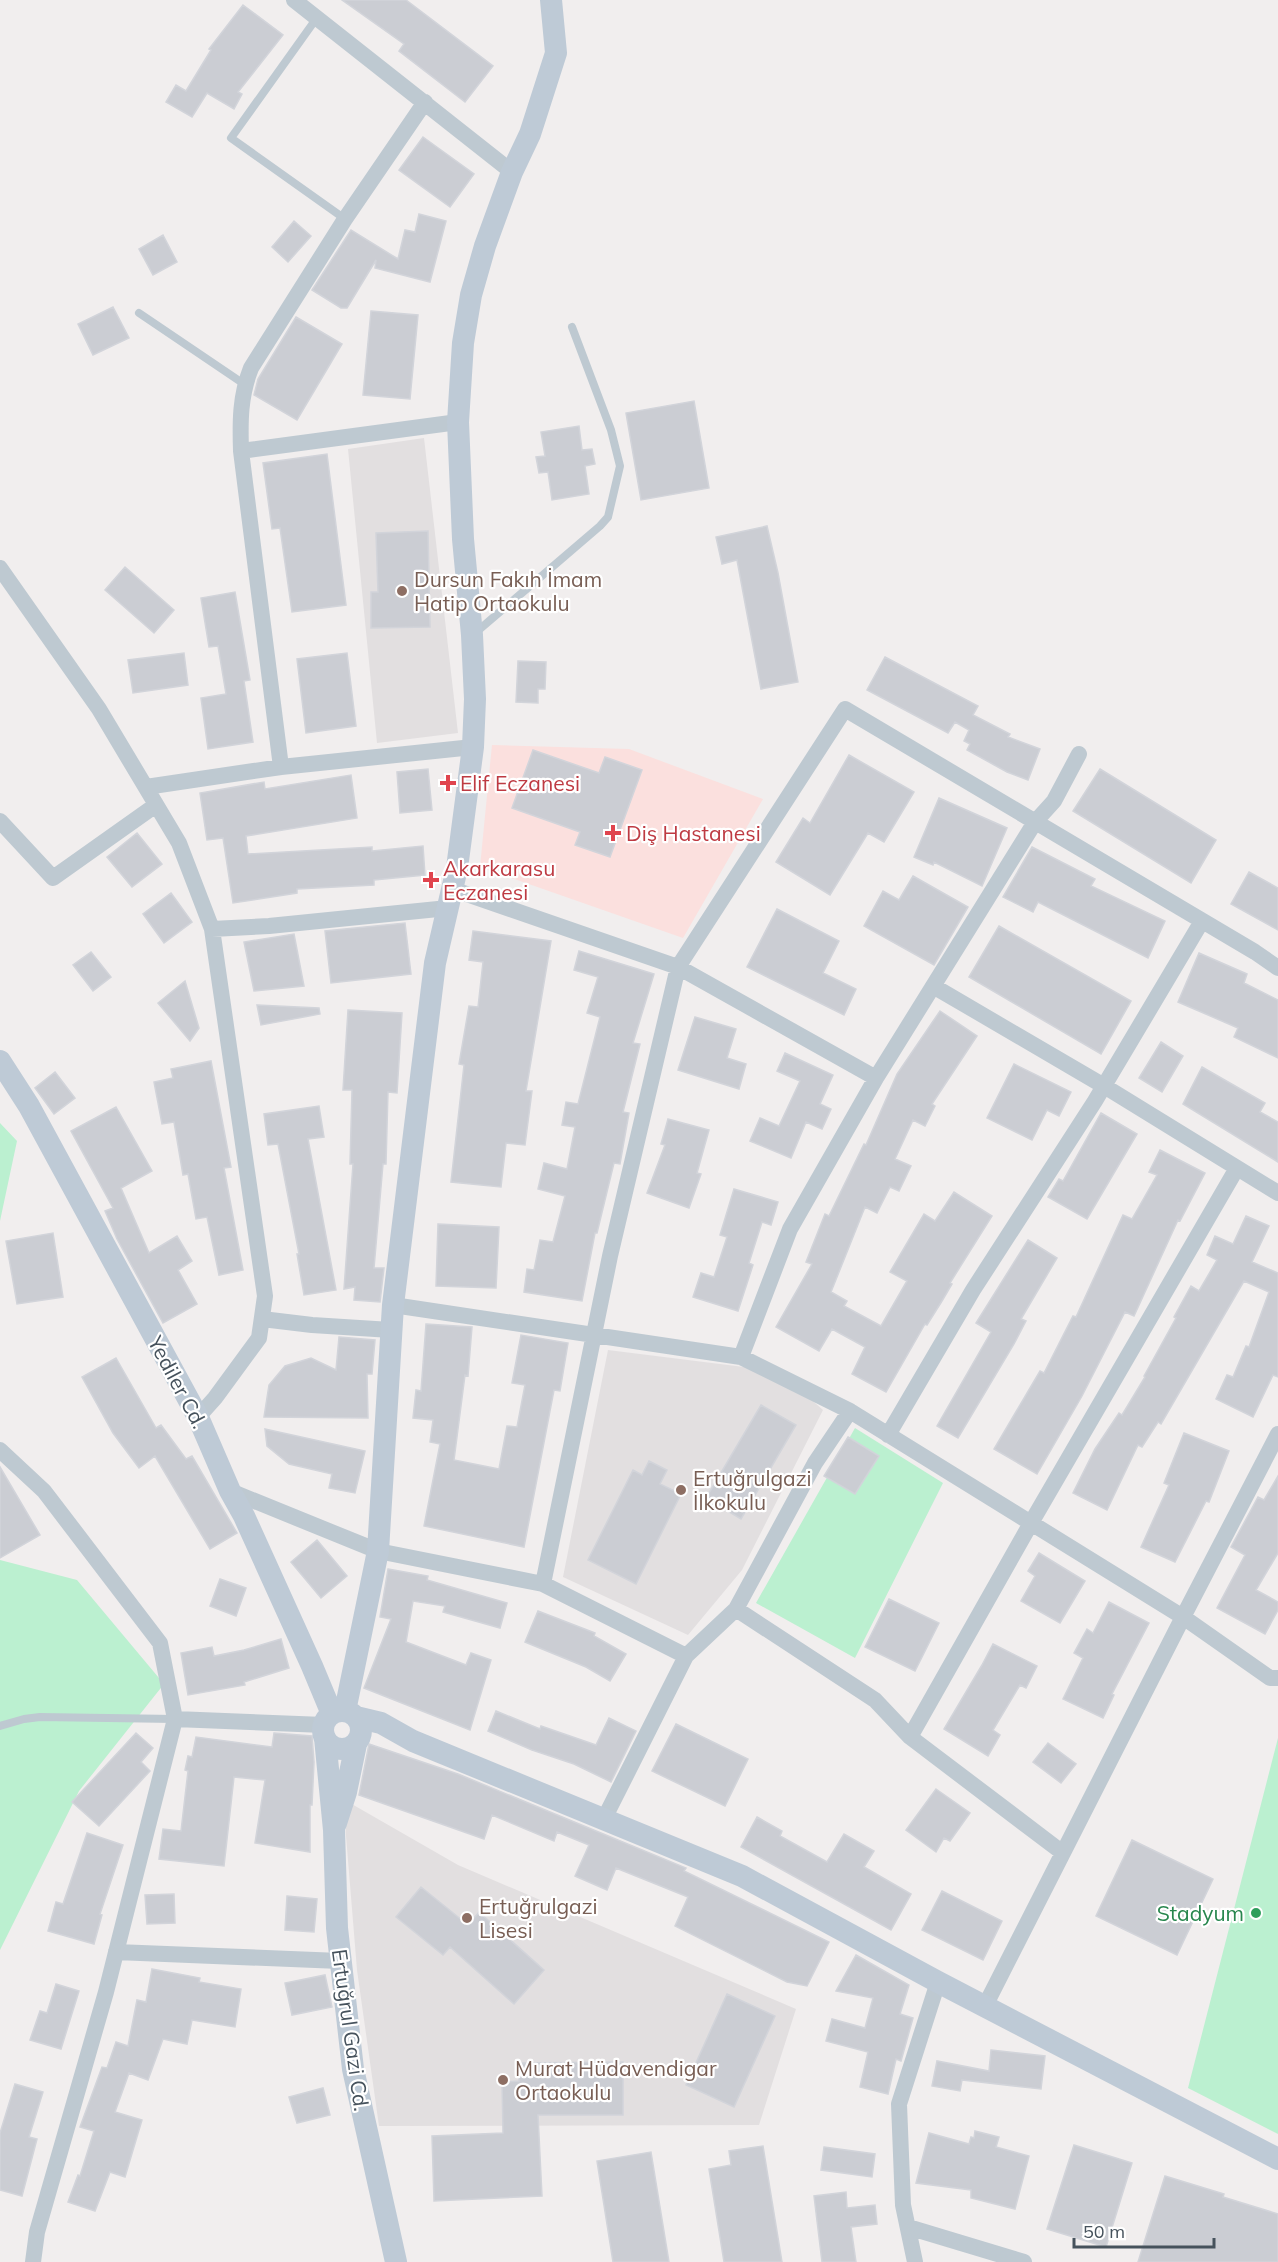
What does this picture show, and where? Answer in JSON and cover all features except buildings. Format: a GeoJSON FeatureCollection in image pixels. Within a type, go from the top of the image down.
{"type":"FeatureCollection","features":[{"type":"Feature","properties":{"kind":"street"},"geometry":{"type":"LineString","coordinates":[[294,0],[512,172]]}},
{"type":"Feature","properties":{"kind":"street"},"geometry":{"type":"LineString","coordinates":[[334,1830],[346,1792],[342,1727],[378,1551],[393,1305],[435,963],[457,868],[473,747],[475,699],[463,539],[458,422],[463,343],[471,295],[485,246],[512,172],[530,134],[556,53],[551,0]]}},
{"type":"Feature","properties":{"kind":"street"},"geometry":{"type":"LineString","coordinates":[[281,768],[241,451],[240,403],[244,384],[251,368],[345,219],[425,102]]}},
{"type":"Feature","properties":{"kind":"street"},"geometry":{"type":"LineString","coordinates":[[241,451],[458,422]]}},
{"type":"Feature","properties":{"kind":"street"},"geometry":{"type":"LineString","coordinates":[[0,568],[99,709],[179,843],[212,929],[266,1296],[259,1338],[215,1398],[198,1417]]}},
{"type":"Feature","properties":{"kind":"street"},"geometry":{"type":"LineString","coordinates":[[543,1584],[594,1335],[678,967],[845,709],[1255,952],[1278,968]]}},
{"type":"Feature","properties":{"kind":"street"},"geometry":{"type":"LineString","coordinates":[[146,787],[281,768],[473,747]]}},
{"type":"Feature","properties":{"kind":"street"},"geometry":{"type":"LineString","coordinates":[[741,1357],[790,1228],[876,1078],[1035,822],[1054,801],[1079,754]]}},
{"type":"Feature","properties":{"kind":"street"},"geometry":{"type":"LineString","coordinates":[[0,821],[53,878],[156,805]]}},
{"type":"Feature","properties":{"kind":"street"},"geometry":{"type":"LineString","coordinates":[[212,929],[269,926],[450,899],[678,967],[876,1078]]}},
{"type":"Feature","properties":{"kind":"street"},"geometry":{"type":"LineString","coordinates":[[888,1435],[973,1290],[1104,1086],[1202,921]]}},
{"type":"Feature","properties":{"kind":"street"},"geometry":{"type":"LineString","coordinates":[[933,986],[1104,1086],[1278,1193]]}},
{"type":"Feature","properties":{"kind":"street","name":"Yediler Cd."},"geometry":{"type":"LineString","coordinates":[[0,1061],[35,1117],[198,1417],[230,1491],[249,1526],[342,1727]]}},
{"type":"Feature","properties":{"kind":"street"},"geometry":{"type":"LineString","coordinates":[[910,1737],[1237,1168]]}},
{"type":"Feature","properties":{"kind":"street"},"geometry":{"type":"LineString","coordinates":[[393,1305],[741,1357],[850,1412],[1183,1617],[1270,1678],[1278,1678]]}},
{"type":"Feature","properties":{"kind":"street"},"geometry":{"type":"LineString","coordinates":[[262,1319],[391,1330]]}},
{"type":"Feature","properties":{"kind":"street"},"geometry":{"type":"LineString","coordinates":[[604,1819],[686,1656],[736,1609],[815,1463],[850,1412]]}},
{"type":"Feature","properties":{"kind":"street"},"geometry":{"type":"LineString","coordinates":[[985,2006],[1278,1434]]}},
{"type":"Feature","properties":{"kind":"street"},"geometry":{"type":"LineString","coordinates":[[0,1450],[44,1491],[160,1644],[175,1719],[116,1952],[37,2232],[33,2262]]}},
{"type":"Feature","properties":{"kind":"street"},"geometry":{"type":"LineString","coordinates":[[230,1491],[378,1551],[543,1584],[686,1656]]}},
{"type":"Feature","properties":{"kind":"street"},"geometry":{"type":"LineString","coordinates":[[736,1609],[875,1700],[910,1737],[1063,1852]]}},
{"type":"Feature","properties":{"kind":"street"},"geometry":{"type":"LineString","coordinates":[[175,1719],[342,1727],[413,1741],[742,1876],[938,1982],[1278,2159]]}},
{"type":"Feature","properties":{"kind":"street","name":"Ertuğrul Gazi Cd."},"geometry":{"type":"LineString","coordinates":[[342,1727],[334,1830],[340,1961],[353,2069],[396,2262]]}},
{"type":"Feature","properties":{"kind":"street"},"geometry":{"type":"LineString","coordinates":[[116,1952],[340,1961]]}},
{"type":"Feature","properties":{"kind":"street"},"geometry":{"type":"LineString","coordinates":[[915,2262],[903,2205],[899,2104],[938,1982]]}},
{"type":"Feature","properties":{"kind":"street"},"geometry":{"type":"LineString","coordinates":[[908,2227],[1024,2262]]}},
{"type":"Feature","properties":{"kind":"lane"},"geometry":{"type":"LineString","coordinates":[[316,19],[231,138],[345,219]]}},
{"type":"Feature","properties":{"kind":"lane"},"geometry":{"type":"LineString","coordinates":[[139,313],[244,384]]}},
{"type":"Feature","properties":{"kind":"lane"},"geometry":{"type":"LineString","coordinates":[[472,636],[608,517],[620,466],[611,429],[572,327]]}},
{"type":"Feature","properties":{"kind":"lane"},"geometry":{"type":"LineString","coordinates":[[0,1726],[40,1717],[175,1719]]}},
{"type":"Feature","properties":{"kind":"shaded area","name":"Dursun Fakıh İmam Hatip Ortaokulu"},"geometry":{"type":"Polygon","coordinates":[[[424,438],[458,733],[377,743],[348,449],[424,438]]]}},
{"type":"Feature","properties":{"kind":"shaded area","name":"Diş Hastanesi"},"geometry":{"type":"Polygon","coordinates":[[[492,745],[629,749],[763,799],[683,938],[480,867],[492,745]]]}},
{"type":"Feature","properties":{"kind":"shaded area","name":"Ertuğrulgazi İlkokulu"},"geometry":{"type":"Polygon","coordinates":[[[608,1350],[752,1368],[797,1387],[823,1410],[742,1570],[688,1635],[563,1577],[608,1350]]]}},
{"type":"Feature","properties":{"kind":"shaded area","name":"Ertuğrulgazi Lisesi"},"geometry":{"type":"Polygon","coordinates":[[[343,1799],[458,1865],[796,2009],[759,2125],[379,2126],[357,1970],[343,1799]]]}},
{"type":"Feature","properties":{"kind":"green space"},"geometry":{"type":"Polygon","coordinates":[[[0,1123],[17,1141],[0,1221],[0,1123]]]}},
{"type":"Feature","properties":{"kind":"green space"},"geometry":{"type":"Polygon","coordinates":[[[855,1428],[943,1483],[855,1658],[756,1603],[855,1428]]]}},
{"type":"Feature","properties":{"kind":"green space"},"geometry":{"type":"Polygon","coordinates":[[[0,1560],[77,1580],[164,1684],[79,1791],[0,1950],[0,1560]]]}},
{"type":"Feature","properties":{"kind":"green space","name":"Stadyum"},"geometry":{"type":"Polygon","coordinates":[[[1278,1738],[1278,2134],[1188,2088],[1278,1738]]]}},
{"type":"Feature","properties":{"kind":"place","name":"Dursun Fakıh İmam Hatip Ortaokulu"},"geometry":{"type":"Point","coordinates":[402,591]}},
{"type":"Feature","properties":{"kind":"place","name":"Elif Eczanesi"},"geometry":{"type":"Point","coordinates":[448,783]}},
{"type":"Feature","properties":{"kind":"place","name":"Diş Hastanesi"},"geometry":{"type":"Point","coordinates":[613,833]}},
{"type":"Feature","properties":{"kind":"place","name":"Akarkarasu Eczanesi"},"geometry":{"type":"Point","coordinates":[431,880]}},
{"type":"Feature","properties":{"kind":"place","name":"Ertuğrulgazi İlkokulu"},"geometry":{"type":"Point","coordinates":[681,1490]}},
{"type":"Feature","properties":{"kind":"place","name":"Stadyum"},"geometry":{"type":"Point","coordinates":[1256,1913]}},
{"type":"Feature","properties":{"kind":"place","name":"Ertuğrulgazi Lisesi"},"geometry":{"type":"Point","coordinates":[467,1918]}},
{"type":"Feature","properties":{"kind":"place","name":"Murat Hüdavendigar Ortaokulu"},"geometry":{"type":"Point","coordinates":[503,2080]}}]}
